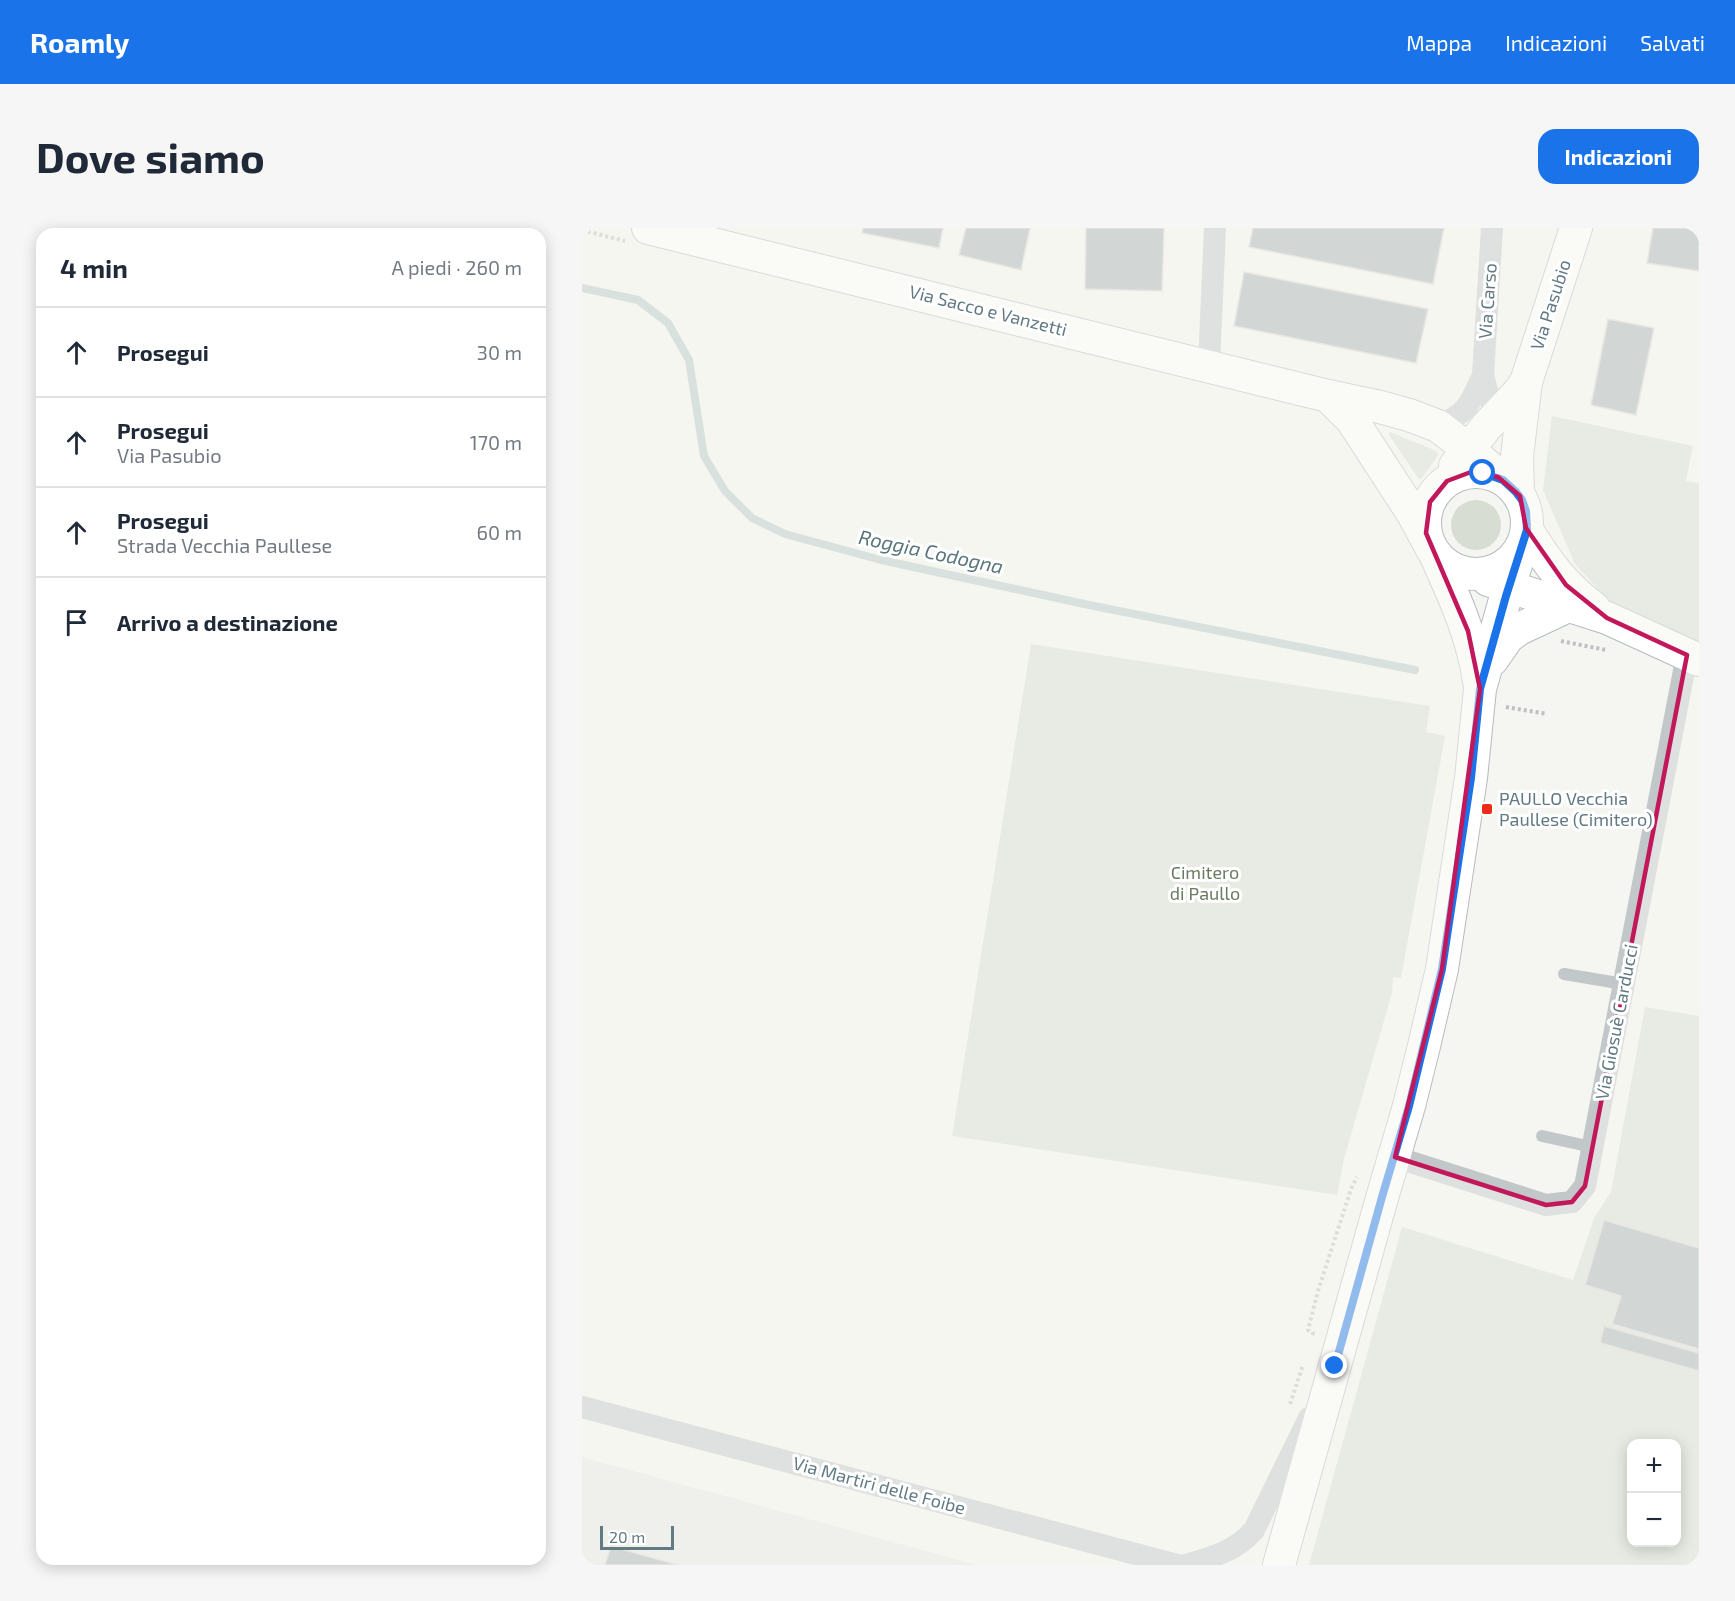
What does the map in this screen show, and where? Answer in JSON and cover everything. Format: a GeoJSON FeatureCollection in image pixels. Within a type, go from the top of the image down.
{"type":"FeatureCollection","features":[{"type":"Feature","properties":{"kind":"street"},"geometry":{"type":"LineString","coordinates":[[1209,365],[1215,228]]}},
{"type":"Feature","properties":{"kind":"street","name":"Via Carso"},"geometry":{"type":"LineString","coordinates":[[1492,228],[1483,375],[1489,398],[1497,415]]}},
{"type":"Feature","properties":{"kind":"street","name":"Via Pasubio"},"geometry":{"type":"LineString","coordinates":[[1511,487],[1526,382],[1576,228]]}},
{"type":"Feature","properties":{"kind":"street","name":"Via Sacco e Vanzetti"},"geometry":{"type":"LineString","coordinates":[[638,235],[1209,365],[1328,396],[1380,406],[1438,426],[1511,487]]}},
{"type":"Feature","properties":{"kind":"street","name":"Via Carso"},"geometry":{"type":"LineString","coordinates":[[1438,426],[1453,420],[1470,404],[1483,375]]}},
{"type":"Feature","properties":{"kind":"street","name":"Via Pasubio"},"geometry":{"type":"LineString","coordinates":[[1435,493],[1468,449],[1526,382]]}},
{"type":"Feature","properties":{"kind":"street"},"geometry":{"type":"LineString","coordinates":[[1328,396],[1352,420],[1413,514],[1432,548],[1450,567],[1607,618],[1693,658]]}},
{"type":"Feature","properties":{"kind":"street"},"geometry":{"type":"LineString","coordinates":[[1465,473],[1488,473],[1511,487],[1526,511],[1524,538],[1509,586],[1492,693],[1477,666],[1468,631],[1425,530],[1429,503],[1435,493],[1447,481],[1465,473]]}},
{"type":"Feature","properties":{"kind":"street"},"geometry":{"type":"LineString","coordinates":[[1467,574],[1485,574],[1500,568],[1513,558],[1524,538]]}},
{"type":"Feature","properties":{"kind":"street"},"geometry":{"type":"LineString","coordinates":[[1524,538],[1566,585],[1607,618]]}},
{"type":"Feature","properties":{"kind":"street"},"geometry":{"type":"LineString","coordinates":[[1185,1565],[1226,1552],[1242,1542],[1254,1530],[1320,1364],[1395,1157],[1442,969],[1471,778],[1508,638],[1518,629],[1568,606]]}},
{"type":"Feature","properties":{"kind":"street","name":"Via Giosuè Carducci"},"geometry":{"type":"LineString","coordinates":[[1395,1157],[1546,1205],[1572,1202],[1585,1186],[1624,984],[1693,658]]}},
{"type":"Feature","properties":{"kind":"street"},"geometry":{"type":"LineString","coordinates":[[1279,1565],[1320,1364]]}},
{"type":"Feature","properties":{"kind":"street","name":"Via Martiri delle Foibe"},"geometry":{"type":"LineString","coordinates":[[582,1407],[1177,1565]]}},
{"type":"Feature","properties":{"kind":"lane"},"geometry":{"type":"LineString","coordinates":[[1564,974],[1624,984]]}},
{"type":"Feature","properties":{"kind":"lane"},"geometry":{"type":"LineString","coordinates":[[1542,1136],[1592,1147]]}},
{"type":"Feature","properties":{"kind":"path"},"geometry":{"type":"LineString","coordinates":[[582,230],[638,235]]}},
{"type":"Feature","properties":{"kind":"path"},"geometry":{"type":"LineString","coordinates":[[1553,643],[1564,641],[1607,651]]}},
{"type":"Feature","properties":{"kind":"path"},"geometry":{"type":"LineString","coordinates":[[1492,693],[1547,714]]}},
{"type":"Feature","properties":{"kind":"path"},"geometry":{"type":"LineString","coordinates":[[1310,1342],[1313,1332],[1308,1330],[1318,1291],[1351,1189],[1360,1169]]}},
{"type":"Feature","properties":{"kind":"path"},"geometry":{"type":"LineString","coordinates":[[1286,1414],[1320,1364]]}},
{"type":"Feature","properties":{"kind":"highlighted area"},"geometry":{"type":"Polygon","coordinates":[[[1471,472],[1498,477],[1520,496],[1526,528],[1566,585],[1607,618],[1687,655],[1585,1186],[1572,1202],[1546,1205],[1395,1157],[1442,969],[1480,689],[1468,631],[1426,533],[1430,502],[1447,481],[1471,472]]]}},
{"type":"Feature","properties":{"kind":"shaded area"},"geometry":{"type":"Polygon","coordinates":[[[582,1457],[977,1565],[582,1565],[582,1457]]]}},
{"type":"Feature","properties":{"kind":"green space"},"geometry":{"type":"Polygon","coordinates":[[[1552,416],[1693,446],[1686,481],[1699,483],[1699,648],[1626,619],[1575,564],[1543,490],[1552,416]]]}},
{"type":"Feature","properties":{"kind":"green space"},"geometry":{"type":"Polygon","coordinates":[[[1390,432],[1438,453],[1421,479],[1418,478],[1389,435],[1390,432]]]}},
{"type":"Feature","properties":{"kind":"green space"},"geometry":{"type":"Polygon","coordinates":[[[1471,500],[1481,500],[1494,507],[1501,520],[1501,530],[1494,543],[1481,550],[1471,550],[1462,546],[1455,539],[1451,530],[1451,520],[1455,511],[1462,504],[1471,500]]]}},
{"type":"Feature","properties":{"kind":"green space","name":"Cimitero di Paullo"},"geometry":{"type":"Polygon","coordinates":[[[1031,644],[1430,706],[1426,732],[1445,736],[1401,978],[1393,977],[1392,993],[1344,1159],[1337,1195],[952,1136],[1031,644]]]}},
{"type":"Feature","properties":{"kind":"green space"},"geometry":{"type":"Polygon","coordinates":[[[1645,1007],[1699,1016],[1699,1565],[1309,1565],[1402,1227],[1573,1280],[1594,1218],[1611,1192],[1645,1007]]]}},
{"type":"Feature","properties":{"kind":"building"},"geometry":{"type":"Polygon","coordinates":[[[863,228],[943,228],[939,248],[862,233],[863,228]]]}},
{"type":"Feature","properties":{"kind":"building"},"geometry":{"type":"Polygon","coordinates":[[[966,228],[1030,228],[1021,270],[959,255],[966,228]]]}},
{"type":"Feature","properties":{"kind":"building"},"geometry":{"type":"Polygon","coordinates":[[[1086,228],[1164,228],[1162,291],[1085,289],[1086,228]]]}},
{"type":"Feature","properties":{"kind":"building"},"geometry":{"type":"Polygon","coordinates":[[[1253,228],[1444,228],[1433,284],[1249,247],[1253,228]]]}},
{"type":"Feature","properties":{"kind":"building"},"geometry":{"type":"Polygon","coordinates":[[[1653,228],[1699,228],[1699,271],[1647,263],[1653,228]]]}},
{"type":"Feature","properties":{"kind":"building"},"geometry":{"type":"Polygon","coordinates":[[[1244,272],[1428,309],[1416,363],[1234,326],[1244,272]]]}},
{"type":"Feature","properties":{"kind":"building"},"geometry":{"type":"Polygon","coordinates":[[[1608,319],[1654,328],[1636,415],[1591,405],[1608,319]]]}},
{"type":"Feature","properties":{"kind":"building"},"geometry":{"type":"Polygon","coordinates":[[[1604,1220],[1699,1248],[1699,1349],[1612,1324],[1621,1296],[1585,1285],[1604,1220]]]}},
{"type":"Feature","properties":{"kind":"building"},"geometry":{"type":"Polygon","coordinates":[[[1604,1326],[1699,1353],[1699,1371],[1600,1343],[1604,1326]]]}},
{"type":"Feature","properties":{"kind":"building"},"geometry":{"type":"Polygon","coordinates":[[[611,1546],[678,1565],[605,1565],[611,1546]]]}},
{"type":"Feature","properties":{"kind":"waterway","name":"Roggia Codogna"},"geometry":{"type":"LineString","coordinates":[[582,288],[638,300],[668,323],[689,360],[704,456],[725,491],[752,518],[785,534],[881,560],[1089,605],[1415,670]]}},
{"type":"Feature","properties":{"kind":"place","name":"PAULLO Vecchia Paullese (Cimitero)"},"geometry":{"type":"Point","coordinates":[1487,809]}},
{"type":"Feature","properties":{"kind":"route"},"geometry":{"type":"LineString","coordinates":[[1335,1366],[1409,1106],[1442,969],[1464,831],[1480,689],[1527,530],[1526,511],[1516,492],[1503,480],[1483,473]]}}]}
